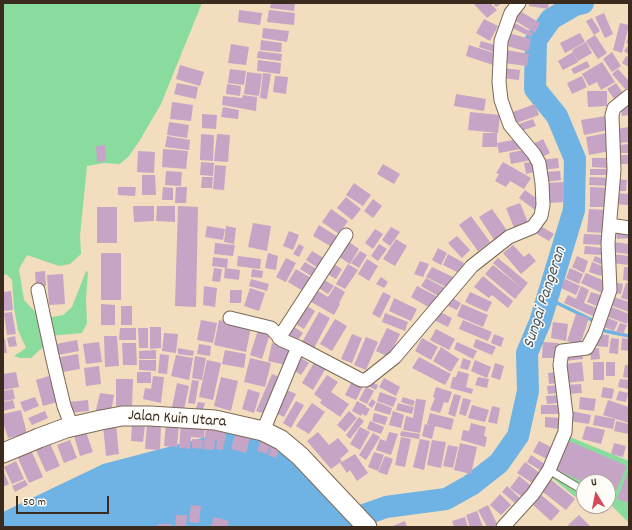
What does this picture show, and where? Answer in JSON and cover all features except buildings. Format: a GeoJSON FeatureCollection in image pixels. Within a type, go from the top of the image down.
{"type":"FeatureCollection","features":[{"type":"Feature","properties":{"kind":"street"},"geometry":{"type":"LineString","coordinates":[[230,318],[271,328],[282,340],[361,380],[366,380],[395,357],[472,266],[509,237],[533,227],[541,216],[543,205],[539,163],[534,154],[510,125],[501,100],[499,82],[501,41],[511,13],[519,3]]}},
{"type":"Feature","properties":{"kind":"street"},"geometry":{"type":"LineString","coordinates":[[503,527],[533,494],[549,470],[565,432],[566,414],[560,365],[562,351],[587,348],[595,333],[610,290],[608,243],[614,170],[612,111],[629,96]]}},
{"type":"Feature","properties":{"kind":"street"},"geometry":{"type":"LineString","coordinates":[[610,225],[629,228]]}},
{"type":"Feature","properties":{"kind":"street"},"geometry":{"type":"LineString","coordinates":[[279,338],[346,235]]}},
{"type":"Feature","properties":{"kind":"street"},"geometry":{"type":"LineString","coordinates":[[38,290],[52,360],[64,406],[72,427]]}},
{"type":"Feature","properties":{"kind":"street"},"geometry":{"type":"LineString","coordinates":[[263,431],[298,347]]}},
{"type":"Feature","properties":{"kind":"street","name":"Jalan Kuin Utara"},"geometry":{"type":"LineString","coordinates":[[3,452],[72,427],[122,416],[150,416],[215,420],[263,431],[281,440],[300,456],[367,527]]}},
{"type":"Feature","properties":{"kind":"lane"},"geometry":{"type":"LineString","coordinates":[[549,470],[576,486]]}},
{"type":"Feature","properties":{"kind":"green space"},"geometry":{"type":"Polygon","coordinates":[[[3,3],[202,3],[161,104],[129,156],[120,164],[104,163],[87,166],[80,235],[81,254],[70,264],[59,266],[27,255],[19,269],[24,300],[37,314],[52,317],[63,315],[72,307],[86,271],[88,272],[86,300],[87,323],[82,333],[50,336],[42,348],[31,358],[20,358],[14,356],[26,348],[18,330],[14,308],[12,280],[6,274],[3,276],[3,3]]]}},
{"type":"Feature","properties":{"kind":"green space"},"geometry":{"type":"Polygon","coordinates":[[[570,437],[629,461],[629,523],[616,510],[616,474],[576,474],[576,497],[551,477],[570,437]]]}},
{"type":"Feature","properties":{"kind":"water"},"geometry":{"type":"Polygon","coordinates":[[[233,430],[287,452],[353,527],[3,527],[3,512],[103,464],[233,430]]]}},
{"type":"Feature","properties":{"kind":"waterway","name":"Sungai Pangeran"},"geometry":{"type":"LineString","coordinates":[[330,527],[386,507],[446,499],[471,485],[499,463],[518,436],[528,391],[527,353],[540,322],[574,210],[575,159],[557,116],[535,89],[536,40],[551,19],[575,5],[583,3]]}},
{"type":"Feature","properties":{"kind":"waterway"},"geometry":{"type":"LineString","coordinates":[[547,298],[596,322]]}},
{"type":"Feature","properties":{"kind":"waterway"},"geometry":{"type":"LineString","coordinates":[[600,327],[605,331],[629,336]]}}]}
